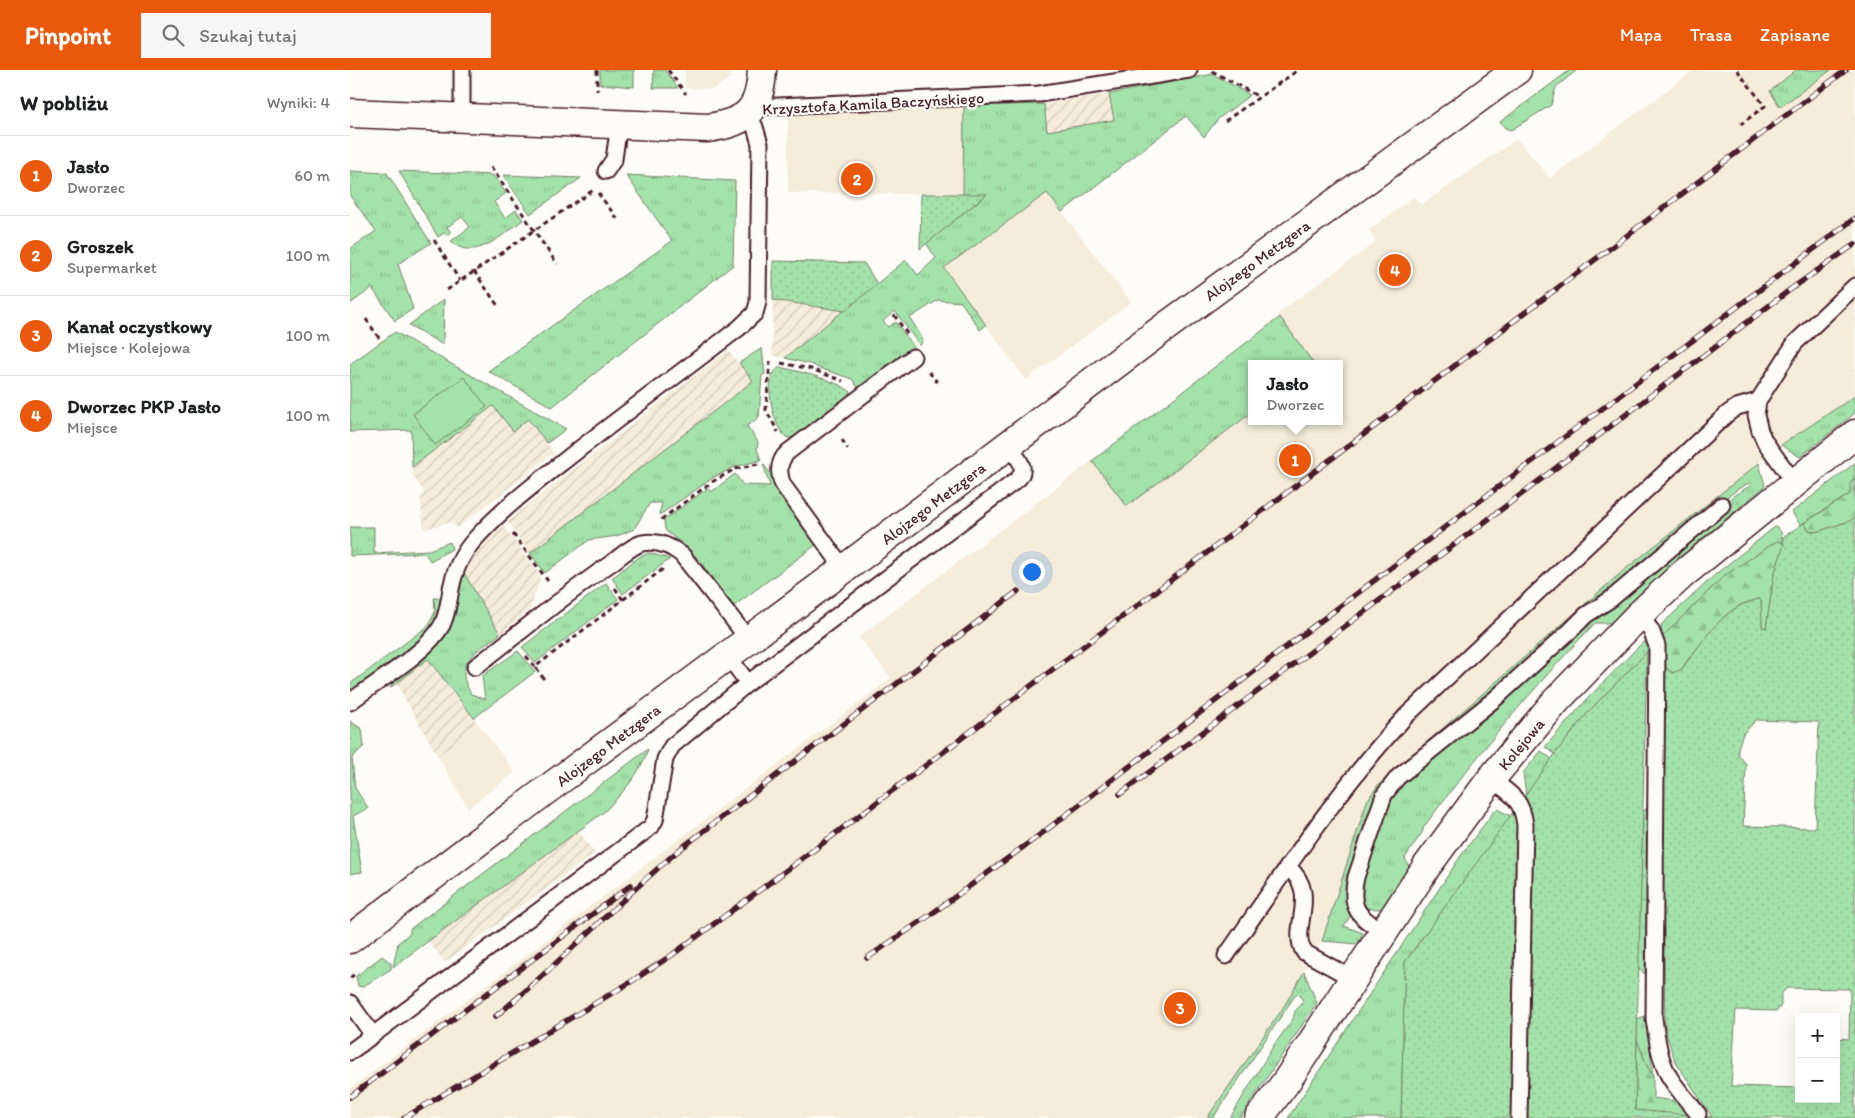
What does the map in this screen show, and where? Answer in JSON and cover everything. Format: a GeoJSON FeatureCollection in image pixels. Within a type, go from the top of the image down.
{"type":"FeatureCollection","features":[{"type":"Feature","properties":{"kind":"main road"},"geometry":{"type":"LineString","coordinates":[[751,110],[760,93],[762,70]]}},
{"type":"Feature","properties":{"kind":"main road","name":"Alojzego Metzgera"},"geometry":{"type":"LineString","coordinates":[[352,933],[844,570],[1250,265],[1517,70]]}},
{"type":"Feature","properties":{"kind":"main road","name":"Krzysztofa Kamila Baczyńskiego"},"geometry":{"type":"LineString","coordinates":[[350,113],[708,128],[720,126],[751,110]]}},
{"type":"Feature","properties":{"kind":"main road","name":"Kolejowa"},"geometry":{"type":"LineString","coordinates":[[1260,1118],[1286,1082],[1427,866],[1491,779],[1556,701],[1683,574],[1855,434]]}},
{"type":"Feature","properties":{"kind":"lane"},"geometry":{"type":"LineString","coordinates":[[462,70],[462,117]]}},
{"type":"Feature","properties":{"kind":"lane","name":"Krzysztofa Kamila Baczyńskiego"},"geometry":{"type":"LineString","coordinates":[[751,110],[1039,94],[1189,70]]}},
{"type":"Feature","properties":{"kind":"lane"},"geometry":{"type":"LineString","coordinates":[[350,702],[411,658],[432,639],[446,616],[454,575],[464,553],[499,515],[582,447],[740,328],[755,312],[758,302],[760,144],[751,110]]}},
{"type":"Feature","properties":{"kind":"lane"},"geometry":{"type":"LineString","coordinates":[[605,178],[616,154],[619,125]]}},
{"type":"Feature","properties":{"kind":"lane"},"geometry":{"type":"LineString","coordinates":[[1794,482],[1765,442],[1760,431],[1756,415],[1758,401],[1760,395],[1795,343],[1855,286]]}},
{"type":"Feature","properties":{"kind":"lane"},"geometry":{"type":"LineString","coordinates":[[844,570],[783,485],[779,470],[784,455],[914,357]]}},
{"type":"Feature","properties":{"kind":"lane"},"geometry":{"type":"LineString","coordinates":[[1226,956],[1288,867],[1358,772],[1406,716],[1727,414],[1736,407],[1758,401]]}},
{"type":"Feature","properties":{"kind":"lane"},"geometry":{"type":"LineString","coordinates":[[350,1052],[651,828],[655,820],[669,750],[682,736],[748,683],[1018,479],[1023,473],[1023,467],[1008,446]]}},
{"type":"Feature","properties":{"kind":"lane"},"geometry":{"type":"LineString","coordinates":[[1384,932],[1366,922],[1359,915],[1356,907],[1354,887],[1384,795],[1391,785],[1496,698],[1582,618],[1610,598],[1722,505]]}},
{"type":"Feature","properties":{"kind":"lane"},"geometry":{"type":"LineString","coordinates":[[475,667],[633,548],[645,543],[670,547],[682,555],[739,648],[748,683]]}},
{"type":"Feature","properties":{"kind":"lane"},"geometry":{"type":"LineString","coordinates":[[1640,615],[1653,634],[1657,646],[1654,1019],[1660,1050],[1669,1075],[1698,1114]]}},
{"type":"Feature","properties":{"kind":"lane"},"geometry":{"type":"LineString","coordinates":[[1491,779],[1518,802],[1523,811],[1519,1118]]}},
{"type":"Feature","properties":{"kind":"lane"},"geometry":{"type":"LineString","coordinates":[[1288,867],[1299,880],[1303,893],[1300,943],[1304,952],[1353,979]]}},
{"type":"Feature","properties":{"kind":"lane"},"geometry":{"type":"LineString","coordinates":[[350,1003],[373,1035]]}},
{"type":"Feature","properties":{"kind":"path"},"geometry":{"type":"LineString","coordinates":[[596,70],[597,91]]}},
{"type":"Feature","properties":{"kind":"path"},"geometry":{"type":"LineString","coordinates":[[668,70],[686,94]]}},
{"type":"Feature","properties":{"kind":"path"},"geometry":{"type":"LineString","coordinates":[[1209,70],[1259,97]]}},
{"type":"Feature","properties":{"kind":"path"},"geometry":{"type":"LineString","coordinates":[[1225,121],[1298,70]]}},
{"type":"Feature","properties":{"kind":"path"},"geometry":{"type":"LineString","coordinates":[[1737,70],[1765,106],[1741,124]]}},
{"type":"Feature","properties":{"kind":"path"},"geometry":{"type":"LineString","coordinates":[[491,167],[557,264]]}},
{"type":"Feature","properties":{"kind":"path"},"geometry":{"type":"LineString","coordinates":[[447,290],[535,231],[605,178]]}},
{"type":"Feature","properties":{"kind":"path"},"geometry":{"type":"LineString","coordinates":[[434,240],[460,281]]}},
{"type":"Feature","properties":{"kind":"path"},"geometry":{"type":"LineString","coordinates":[[474,271],[498,306]]}},
{"type":"Feature","properties":{"kind":"path"},"geometry":{"type":"LineString","coordinates":[[366,319],[379,338]]}},
{"type":"Feature","properties":{"kind":"path"},"geometry":{"type":"LineString","coordinates":[[766,410],[770,361]]}},
{"type":"Feature","properties":{"kind":"path"},"geometry":{"type":"LineString","coordinates":[[781,363],[811,369]]}},
{"type":"Feature","properties":{"kind":"path"},"geometry":{"type":"LineString","coordinates":[[660,544],[662,518],[712,482],[735,469],[759,463],[788,452]]}},
{"type":"Feature","properties":{"kind":"path"},"geometry":{"type":"LineString","coordinates":[[499,515],[562,600]]}},
{"type":"Feature","properties":{"kind":"path"},"geometry":{"type":"LineString","coordinates":[[544,679],[535,667],[682,555]]}},
{"type":"Feature","properties":{"kind":"path"},"geometry":{"type":"LineString","coordinates":[[350,978],[357,972]]}},
{"type":"Feature","properties":{"kind":"shaded area"},"geometry":{"type":"Polygon","coordinates":[[[685,70],[734,70],[730,77],[713,89],[685,88],[685,70]]]}},
{"type":"Feature","properties":{"kind":"shaded area"},"geometry":{"type":"Polygon","coordinates":[[[1694,70],[1855,70],[1855,396],[1781,445],[1623,571],[1378,785],[1367,801],[1322,941],[1283,1008],[1207,1118],[350,1118],[350,1089],[891,678],[859,637],[1092,461],[1127,506],[1248,415],[1248,425],[1343,425],[1343,360],[1311,360],[1277,314],[1376,242],[1369,230],[1414,197],[1421,205],[1517,139],[1550,178],[1694,70]]]}},
{"type":"Feature","properties":{"kind":"shaded area"},"geometry":{"type":"Polygon","coordinates":[[[1109,94],[1114,120],[1046,131],[1044,104],[1109,94]]]}},
{"type":"Feature","properties":{"kind":"shaded area"},"geometry":{"type":"Polygon","coordinates":[[[964,106],[963,194],[788,193],[788,113],[964,106]]]}},
{"type":"Feature","properties":{"kind":"shaded area"},"geometry":{"type":"Polygon","coordinates":[[[1047,193],[1131,302],[1026,380],[944,268],[1047,193]]]}},
{"type":"Feature","properties":{"kind":"shaded area"},"geometry":{"type":"Polygon","coordinates":[[[773,300],[845,311],[785,358],[772,355],[773,300]]]}},
{"type":"Feature","properties":{"kind":"shaded area"},"geometry":{"type":"Polygon","coordinates":[[[728,350],[753,381],[530,553],[507,521],[728,350]]]}},
{"type":"Feature","properties":{"kind":"shaded area"},"geometry":{"type":"Polygon","coordinates":[[[493,406],[528,419],[554,453],[457,528],[452,522],[424,529],[420,501],[424,492],[413,476],[412,467],[493,406]]]}},
{"type":"Feature","properties":{"kind":"shaded area"},"geometry":{"type":"Polygon","coordinates":[[[503,525],[541,576],[530,609],[500,634],[464,573],[469,559],[503,525]]]}},
{"type":"Feature","properties":{"kind":"shaded area"},"geometry":{"type":"Polygon","coordinates":[[[428,659],[478,724],[438,756],[396,683],[428,659]]]}},
{"type":"Feature","properties":{"kind":"shaded area"},"geometry":{"type":"Polygon","coordinates":[[[478,724],[515,772],[468,808],[438,756],[478,724]]]}},
{"type":"Feature","properties":{"kind":"shaded area"},"geometry":{"type":"Polygon","coordinates":[[[578,831],[595,853],[445,962],[428,941],[578,831]]]}},
{"type":"Feature","properties":{"kind":"green space"},"geometry":{"type":"Polygon","coordinates":[[[600,70],[634,70],[634,87],[600,84],[600,70]]]}},
{"type":"Feature","properties":{"kind":"green space"},"geometry":{"type":"Polygon","coordinates":[[[654,70],[665,70],[678,88],[653,88],[654,70]]]}},
{"type":"Feature","properties":{"kind":"green space"},"geometry":{"type":"Polygon","coordinates":[[[1570,70],[1577,70],[1556,87],[1551,105],[1511,130],[1505,128],[1500,122],[1570,70]]]}},
{"type":"Feature","properties":{"kind":"green space"},"geometry":{"type":"Polygon","coordinates":[[[1796,70],[1831,70],[1780,107],[1770,91],[1796,70]]]}},
{"type":"Feature","properties":{"kind":"green space"},"geometry":{"type":"Polygon","coordinates":[[[1213,74],[1250,95],[1218,119],[1204,137],[1186,116],[1062,212],[1047,193],[944,268],[986,325],[980,330],[961,302],[938,300],[910,318],[923,339],[920,346],[895,311],[883,321],[888,327],[896,322],[912,344],[913,351],[859,389],[852,379],[814,365],[785,358],[906,260],[918,275],[936,258],[926,243],[986,195],[963,194],[964,106],[1044,104],[1047,131],[1114,120],[1109,94],[1213,74]]]}},
{"type":"Feature","properties":{"kind":"green space"},"geometry":{"type":"Polygon","coordinates":[[[350,171],[387,173],[431,243],[398,264],[413,309],[395,321],[372,288],[350,304],[350,249],[376,231],[350,196],[350,171]]]}},
{"type":"Feature","properties":{"kind":"green space"},"geometry":{"type":"Polygon","coordinates":[[[399,171],[493,175],[506,193],[494,202],[505,218],[516,210],[523,220],[498,238],[479,248],[469,249],[460,247],[451,241],[470,227],[462,217],[447,227],[451,232],[447,235],[444,233],[438,237],[399,171]]]}},
{"type":"Feature","properties":{"kind":"green space"},"geometry":{"type":"Polygon","coordinates":[[[503,175],[581,178],[530,214],[503,175]]]}},
{"type":"Feature","properties":{"kind":"green space"},"geometry":{"type":"Polygon","coordinates":[[[626,175],[735,181],[733,265],[552,407],[488,371],[672,241],[626,175]]]}},
{"type":"Feature","properties":{"kind":"green space"},"geometry":{"type":"Polygon","coordinates":[[[921,194],[987,194],[920,249],[921,194]]]}},
{"type":"Feature","properties":{"kind":"green space"},"geometry":{"type":"Polygon","coordinates":[[[773,261],[864,263],[877,284],[845,311],[773,300],[773,261]]]}},
{"type":"Feature","properties":{"kind":"green space"},"geometry":{"type":"Polygon","coordinates":[[[444,299],[443,345],[409,325],[444,299]]]}},
{"type":"Feature","properties":{"kind":"green space"},"geometry":{"type":"Polygon","coordinates":[[[1280,317],[1311,360],[1248,360],[1248,415],[1127,506],[1092,461],[1280,317]]]}},
{"type":"Feature","properties":{"kind":"green space"},"geometry":{"type":"Polygon","coordinates":[[[395,332],[566,429],[547,443],[528,419],[513,431],[493,406],[412,467],[411,430],[350,432],[350,364],[395,332]]]}},
{"type":"Feature","properties":{"kind":"green space"},"geometry":{"type":"Polygon","coordinates":[[[762,348],[765,374],[762,375],[759,417],[747,426],[758,442],[757,449],[761,460],[735,467],[714,477],[661,514],[659,514],[662,503],[650,503],[634,529],[617,536],[589,540],[545,573],[530,553],[753,381],[739,363],[762,348]]]}},
{"type":"Feature","properties":{"kind":"green space"},"geometry":{"type":"Polygon","coordinates":[[[779,367],[830,381],[840,385],[854,395],[795,437],[788,438],[779,427],[772,410],[770,383],[773,374],[779,367]]]}},
{"type":"Feature","properties":{"kind":"green space"},"geometry":{"type":"Polygon","coordinates":[[[464,377],[487,407],[435,445],[413,414],[464,377]]]}},
{"type":"Feature","properties":{"kind":"green space"},"geometry":{"type":"Polygon","coordinates":[[[1855,396],[1855,413],[1800,457],[1781,445],[1855,396]]]}},
{"type":"Feature","properties":{"kind":"green space"},"geometry":{"type":"Polygon","coordinates":[[[1759,463],[1765,486],[1679,558],[1611,623],[1595,623],[1549,672],[1506,723],[1423,828],[1423,831],[1405,858],[1409,867],[1381,909],[1355,908],[1344,926],[1363,933],[1358,944],[1322,941],[1367,801],[1378,785],[1623,571],[1759,463]],[[1751,483],[1738,489],[1697,520],[1378,789],[1345,890],[1346,898],[1348,899],[1359,893],[1387,807],[1404,781],[1502,703],[1564,642],[1715,515],[1733,496],[1750,486],[1751,483]]]}},
{"type":"Feature","properties":{"kind":"green space"},"geometry":{"type":"Polygon","coordinates":[[[1855,463],[1855,478],[1850,494],[1800,525],[1792,512],[1855,463]]]}},
{"type":"Feature","properties":{"kind":"green space"},"geometry":{"type":"Polygon","coordinates":[[[763,464],[775,479],[816,545],[734,606],[727,600],[690,550],[667,532],[664,520],[708,488],[711,492],[735,474],[743,485],[770,486],[763,464]]]}},
{"type":"Feature","properties":{"kind":"green space"},"geometry":{"type":"Polygon","coordinates":[[[1854,478],[1855,516],[1850,521],[1816,532],[1809,530],[1804,523],[1850,494],[1850,484],[1854,478]]]}},
{"type":"Feature","properties":{"kind":"green space"},"geometry":{"type":"Polygon","coordinates":[[[1855,516],[1855,1118],[1401,1118],[1405,962],[1555,754],[1590,710],[1647,652],[1635,1110],[1712,1117],[1675,1061],[1665,1030],[1663,865],[1660,865],[1663,665],[1672,673],[1681,670],[1714,627],[1730,612],[1743,604],[1758,599],[1761,601],[1762,627],[1766,628],[1774,575],[1784,545],[1783,537],[1804,523],[1809,530],[1816,532],[1850,521],[1855,516]],[[1756,720],[1743,734],[1738,754],[1746,764],[1743,826],[1815,828],[1819,722],[1756,720]],[[1787,988],[1781,994],[1781,1006],[1777,1011],[1736,1010],[1731,1086],[1795,1088],[1795,1103],[1840,1103],[1840,1038],[1849,1039],[1850,989],[1787,988]]]}},
{"type":"Feature","properties":{"kind":"green space"},"geometry":{"type":"Polygon","coordinates":[[[1776,526],[1781,532],[1783,543],[1724,576],[1662,637],[1661,625],[1717,573],[1776,526]]]}},
{"type":"Feature","properties":{"kind":"green space"},"geometry":{"type":"Polygon","coordinates":[[[350,527],[374,527],[374,553],[429,550],[450,542],[452,549],[430,561],[425,553],[350,556],[350,527]]]}},
{"type":"Feature","properties":{"kind":"green space"},"geometry":{"type":"Polygon","coordinates":[[[1779,541],[1784,545],[1774,575],[1766,628],[1762,627],[1761,601],[1758,599],[1740,605],[1726,615],[1681,670],[1676,673],[1668,671],[1663,665],[1662,637],[1724,576],[1779,541]]]}},
{"type":"Feature","properties":{"kind":"green space"},"geometry":{"type":"Polygon","coordinates":[[[649,553],[670,559],[623,594],[612,578],[639,557],[649,553]]]}},
{"type":"Feature","properties":{"kind":"green space"},"geometry":{"type":"Polygon","coordinates":[[[464,573],[500,634],[477,651],[465,668],[464,677],[471,694],[485,699],[482,676],[518,651],[535,672],[474,718],[428,659],[390,688],[399,675],[431,652],[443,638],[451,621],[464,573]]]}},
{"type":"Feature","properties":{"kind":"green space"},"geometry":{"type":"Polygon","coordinates":[[[606,583],[618,599],[535,663],[522,647],[606,583]]]}},
{"type":"Feature","properties":{"kind":"green space"},"geometry":{"type":"Polygon","coordinates":[[[434,598],[441,598],[435,624],[423,638],[350,691],[350,684],[428,626],[435,612],[434,598]]]}},
{"type":"Feature","properties":{"kind":"green space"},"geometry":{"type":"Polygon","coordinates":[[[1644,641],[1650,649],[1590,710],[1555,754],[1545,747],[1589,697],[1644,641]]]}},
{"type":"Feature","properties":{"kind":"green space"},"geometry":{"type":"Polygon","coordinates":[[[350,721],[362,729],[364,746],[352,758],[355,788],[368,808],[353,816],[362,872],[350,874],[350,721]]]}},
{"type":"Feature","properties":{"kind":"green space"},"geometry":{"type":"Polygon","coordinates":[[[648,749],[640,767],[624,791],[604,812],[393,967],[398,943],[410,933],[410,929],[648,749]]]}},
{"type":"Feature","properties":{"kind":"green space"},"geometry":{"type":"Polygon","coordinates":[[[1541,751],[1552,759],[1526,795],[1523,773],[1541,751]]]}},
{"type":"Feature","properties":{"kind":"green space"},"geometry":{"type":"Polygon","coordinates":[[[1649,807],[1645,974],[1638,968],[1643,811],[1649,807]]]}},
{"type":"Feature","properties":{"kind":"green space"},"geometry":{"type":"Polygon","coordinates":[[[1497,809],[1511,816],[1405,962],[1401,1118],[1288,1118],[1462,854],[1497,809]]]}},
{"type":"Feature","properties":{"kind":"green space"},"geometry":{"type":"Polygon","coordinates":[[[382,956],[391,963],[391,969],[362,987],[358,986],[356,976],[382,956]]]}},
{"type":"Feature","properties":{"kind":"green space"},"geometry":{"type":"Polygon","coordinates":[[[1304,972],[1317,1003],[1240,1118],[1230,1118],[1274,1045],[1293,1019],[1295,1011],[1301,1005],[1303,1001],[1300,995],[1296,994],[1213,1118],[1207,1118],[1283,1008],[1304,972]]]}},
{"type":"Feature","properties":{"kind":"green space"},"geometry":{"type":"Polygon","coordinates":[[[1646,1011],[1653,1076],[1637,1040],[1637,1019],[1645,1016],[1646,1011]]]}},
{"type":"Feature","properties":{"kind":"green space"},"geometry":{"type":"Polygon","coordinates":[[[1637,1040],[1653,1076],[1653,1098],[1682,1102],[1694,1116],[1635,1111],[1637,1040]]]}},
{"type":"Feature","properties":{"kind":"railway"},"geometry":{"type":"LineString","coordinates":[[404,1118],[629,983],[672,955],[1846,70]]}},
{"type":"Feature","properties":{"kind":"railway"},"geometry":{"type":"LineString","coordinates":[[867,958],[930,915],[1041,834],[1855,218]]}},
{"type":"Feature","properties":{"kind":"railway"},"geometry":{"type":"LineString","coordinates":[[1120,794],[1494,515],[1791,289],[1855,244]]}},
{"type":"Feature","properties":{"kind":"railway"},"geometry":{"type":"LineString","coordinates":[[496,1016],[543,976],[679,850],[1018,591]]}},
{"type":"Feature","properties":{"kind":"railway"},"geometry":{"type":"LineString","coordinates":[[350,1097],[631,885]]}},
{"type":"Feature","properties":{"kind":"place","name":"Groszek"},"geometry":{"type":"Point","coordinates":[857,179]}},
{"type":"Feature","properties":{"kind":"place","name":"Dworzec PKP Jasło"},"geometry":{"type":"Point","coordinates":[1395,270]}},
{"type":"Feature","properties":{"kind":"place","name":"Jasło"},"geometry":{"type":"Point","coordinates":[1295,460]}},
{"type":"Feature","properties":{"kind":"place","name":"Kanał oczystkowy"},"geometry":{"type":"Point","coordinates":[1180,1008]}}]}
